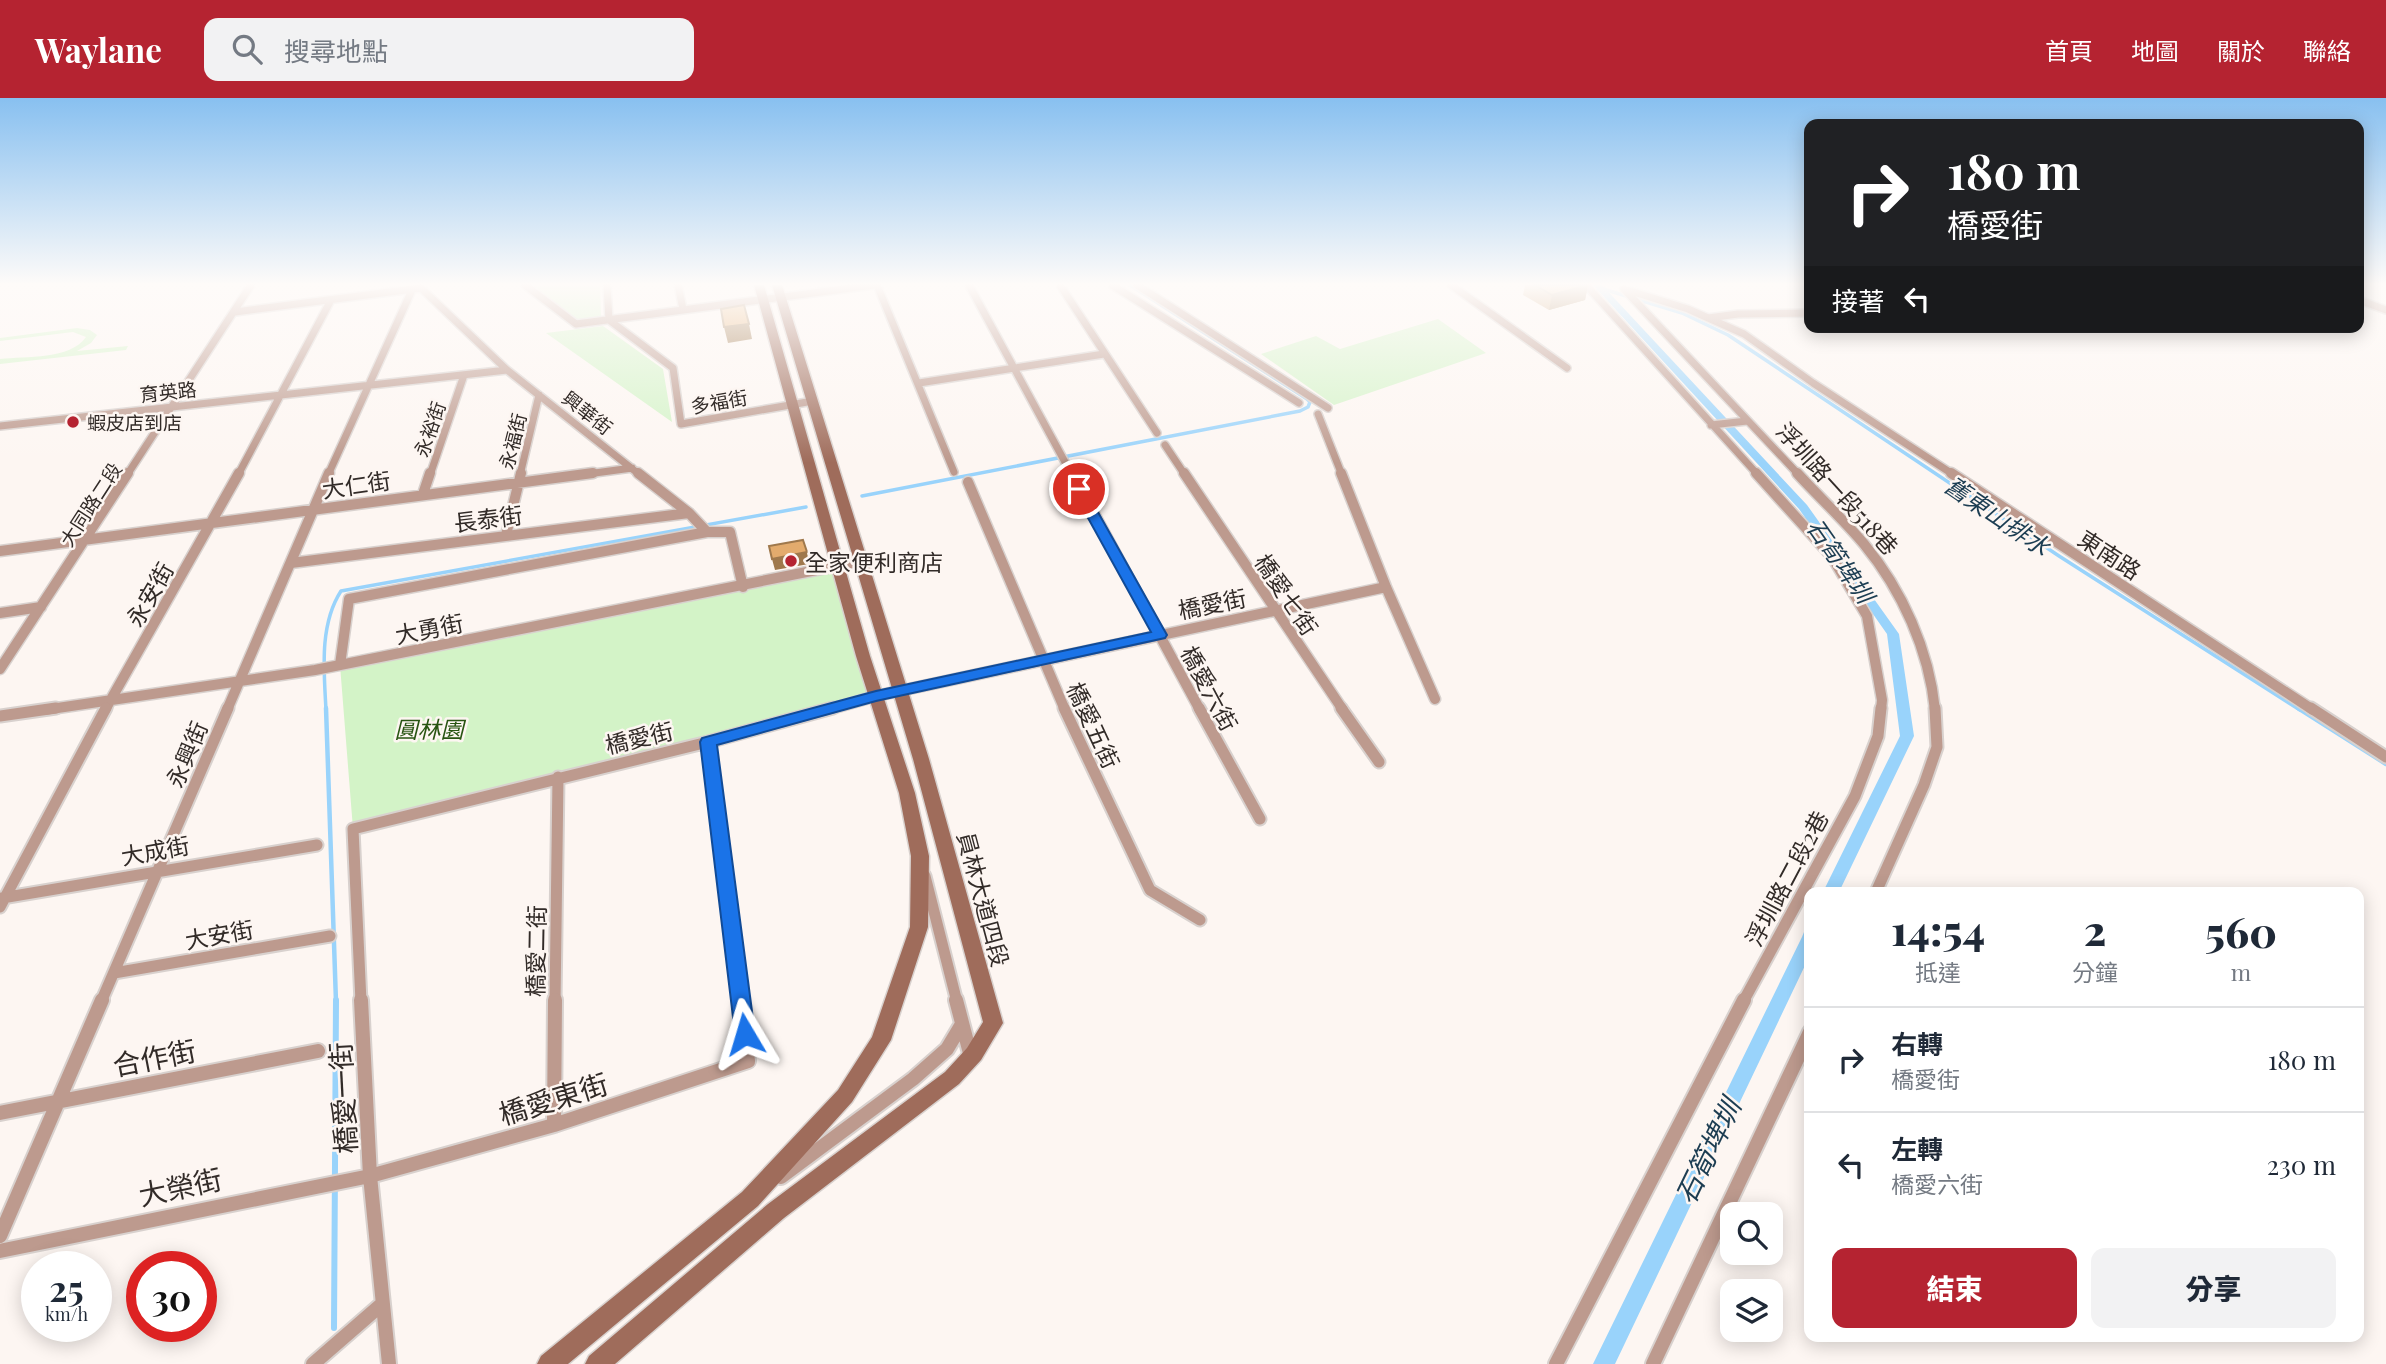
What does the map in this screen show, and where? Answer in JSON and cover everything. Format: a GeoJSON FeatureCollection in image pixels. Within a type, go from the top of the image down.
{"type":"FeatureCollection","features":[{"type":"Feature","properties":{"kind":"main road"},"geometry":{"type":"LineString","coordinates":[[549,1364],[750,1199],[845,1096],[881,1040],[919,927],[920,856],[907,793],[837,566],[775,344]]}},
{"type":"Feature","properties":{"kind":"main road","name":"員林大道四段"},"geometry":{"type":"LineString","coordinates":[[597,1364],[776,1211],[952,1077],[971,1057],[993,1023],[921,759],[795,344]]}},
{"type":"Feature","properties":{"kind":"street","name":"大同路二段"},"geometry":{"type":"LineString","coordinates":[[0,669],[213,344]]}},
{"type":"Feature","properties":{"kind":"street","name":"永安街"},"geometry":{"type":"LineString","coordinates":[[2,901],[111,699],[213,521],[306,344]]}},
{"type":"Feature","properties":{"kind":"street","name":"永興街"},"geometry":{"type":"LineString","coordinates":[[0,1236],[367,385],[388,344]]}},
{"type":"Feature","properties":{"kind":"street","name":"興華街"},"geometry":{"type":"LineString","coordinates":[[478,344],[689,513],[704,529]]}},
{"type":"Feature","properties":{"kind":"street","name":"多福街"},"geometry":{"type":"LineString","coordinates":[[640,344],[673,369],[681,424],[813,401]]}},
{"type":"Feature","properties":{"kind":"street"},"geometry":{"type":"LineString","coordinates":[[902,344],[954,472]]}},
{"type":"Feature","properties":{"kind":"street","name":"橋愛六街"},"geometry":{"type":"LineString","coordinates":[[1000,344],[1260,819]]}},
{"type":"Feature","properties":{"kind":"street"},"geometry":{"type":"LineString","coordinates":[[1098,344],[1157,433]]}},
{"type":"Feature","properties":{"kind":"street"},"geometry":{"type":"LineString","coordinates":[[1206,344],[1299,403]]}},
{"type":"Feature","properties":{"kind":"street"},"geometry":{"type":"LineString","coordinates":[[1229,344],[1328,408]]}},
{"type":"Feature","properties":{"kind":"street"},"geometry":{"type":"LineString","coordinates":[[1534,344],[1567,368]]}},
{"type":"Feature","properties":{"kind":"street","name":"浮圳路二段2巷"},"geometry":{"type":"LineString","coordinates":[[1639,344],[1832,557],[1867,616],[1882,700],[1878,736],[1855,796],[1805,887]]}},
{"type":"Feature","properties":{"kind":"street","name":"浮圳路一段518巷"},"geometry":{"type":"LineString","coordinates":[[1675,344],[1865,545],[1907,610],[1932,678],[1937,747],[1924,785],[1878,887]]}},
{"type":"Feature","properties":{"kind":"street","name":"東南路"},"geometry":{"type":"LineString","coordinates":[[1758,344],[1813,383],[2386,757]]}},
{"type":"Feature","properties":{"kind":"street"},"geometry":{"type":"LineString","coordinates":[[919,383],[1104,354]]}},
{"type":"Feature","properties":{"kind":"street","name":"育英路"},"geometry":{"type":"LineString","coordinates":[[0,426],[507,370]]}},
{"type":"Feature","properties":{"kind":"street","name":"永裕街"},"geometry":{"type":"LineString","coordinates":[[423,494],[464,374]]}},
{"type":"Feature","properties":{"kind":"street","name":"永福街"},"geometry":{"type":"LineString","coordinates":[[506,535],[540,395]]}},
{"type":"Feature","properties":{"kind":"street"},"geometry":{"type":"LineString","coordinates":[[535,414],[555,408]]}},
{"type":"Feature","properties":{"kind":"street"},"geometry":{"type":"LineString","coordinates":[[1318,414],[1386,587],[1435,699]]}},
{"type":"Feature","properties":{"kind":"street"},"geometry":{"type":"LineString","coordinates":[[1711,425],[1746,421]]}},
{"type":"Feature","properties":{"kind":"street","name":"橋愛七街"},"geometry":{"type":"LineString","coordinates":[[1166,445],[1275,612],[1379,762]]}},
{"type":"Feature","properties":{"kind":"street","name":"大仁街"},"geometry":{"type":"LineString","coordinates":[[0,551],[632,468]]}},
{"type":"Feature","properties":{"kind":"street","name":"橋愛五街"},"geometry":{"type":"LineString","coordinates":[[968,482],[1043,662],[1150,890],[1200,920]]}},
{"type":"Feature","properties":{"kind":"street","name":"長泰街"},"geometry":{"type":"LineString","coordinates":[[291,563],[689,513]]}},
{"type":"Feature","properties":{"kind":"street"},"geometry":{"type":"LineString","coordinates":[[336,666],[349,599],[704,529],[730,532],[743,587]]}},
{"type":"Feature","properties":{"kind":"street","name":"大勇街"},"geometry":{"type":"LineString","coordinates":[[0,716],[315,670],[743,587],[862,561]]}},
{"type":"Feature","properties":{"kind":"street","name":"橋愛街"},"geometry":{"type":"LineString","coordinates":[[353,829],[708,742],[876,696],[1386,587]]}},
{"type":"Feature","properties":{"kind":"street"},"geometry":{"type":"LineString","coordinates":[[0,613],[41,607]]}},
{"type":"Feature","properties":{"kind":"street","name":"橋愛東街"},"geometry":{"type":"LineString","coordinates":[[370,1175],[554,1125],[748,1061],[708,742]]}},
{"type":"Feature","properties":{"kind":"street","name":"橋愛二街"},"geometry":{"type":"LineString","coordinates":[[554,1125],[558,777]]}},
{"type":"Feature","properties":{"kind":"street","name":"橋愛一街"},"geometry":{"type":"LineString","coordinates":[[353,829],[370,1175],[389,1364]]}},
{"type":"Feature","properties":{"kind":"street","name":"大成街"},"geometry":{"type":"LineString","coordinates":[[2,901],[159,870],[317,845]]}},
{"type":"Feature","properties":{"kind":"street"},"geometry":{"type":"LineString","coordinates":[[920,856],[971,1057]]}},
{"type":"Feature","properties":{"kind":"street","name":"浮圳路二段2巷"},"geometry":{"type":"LineString","coordinates":[[1556,1364],[1740,1007],[1804,890]]}},
{"type":"Feature","properties":{"kind":"street","name":"大安街"},"geometry":{"type":"LineString","coordinates":[[114,973],[330,936]]}},
{"type":"Feature","properties":{"kind":"street"},"geometry":{"type":"LineString","coordinates":[[750,1199],[913,1079],[947,1049],[962,1024]]}},
{"type":"Feature","properties":{"kind":"street"},"geometry":{"type":"LineString","coordinates":[[1653,1364],[1804,1045]]}},
{"type":"Feature","properties":{"kind":"street","name":"合作街"},"geometry":{"type":"LineString","coordinates":[[0,1113],[318,1051]]}},
{"type":"Feature","properties":{"kind":"street","name":"大榮街"},"geometry":{"type":"LineString","coordinates":[[0,1251],[370,1175]]}},
{"type":"Feature","properties":{"kind":"street"},"geometry":{"type":"LineString","coordinates":[[313,1364],[382,1304]]}},
{"type":"Feature","properties":{"kind":"green space"},"geometry":{"type":"Polygon","coordinates":[[[79,344],[89,344],[77,351],[128,346],[126,350],[0,364],[0,359],[34,357],[69,350],[79,344]]]}},
{"type":"Feature","properties":{"kind":"green space"},"geometry":{"type":"Polygon","coordinates":[[[562,344],[628,344],[663,369],[672,422],[562,344]]]}},
{"type":"Feature","properties":{"kind":"green space"},"geometry":{"type":"Polygon","coordinates":[[[1291,344],[1331,344],[1340,349],[1356,344],[1473,344],[1486,353],[1334,405],[1261,354],[1291,344]]]}},
{"type":"Feature","properties":{"kind":"green space","name":"圓林園"},"geometry":{"type":"Polygon","coordinates":[[[837,566],[876,696],[353,829],[340,665],[837,566]]]}},
{"type":"Feature","properties":{"kind":"building"},"geometry":{"type":"Polygon","coordinates":[[[803,540],[807,552],[772,559],[769,546],[803,540]]]}},
{"type":"Feature","properties":{"kind":"waterway"},"geometry":{"type":"LineString","coordinates":[[862,496],[1300,411],[1308,407],[1310,402],[1307,399],[1222,344]]}},
{"type":"Feature","properties":{"kind":"waterway","name":"石筍埤圳"},"geometry":{"type":"LineString","coordinates":[[1652,344],[1803,507],[1893,634],[1907,736],[1833,887]]}},
{"type":"Feature","properties":{"kind":"waterway","name":"舊東山排水"},"geometry":{"type":"LineString","coordinates":[[1742,344],[2059,556],[2300,710]]}},
{"type":"Feature","properties":{"kind":"waterway"},"geometry":{"type":"LineString","coordinates":[[326,710],[326,633],[329,618],[341,591],[806,507]]}},
{"type":"Feature","properties":{"kind":"waterway"},"geometry":{"type":"LineString","coordinates":[[326,708],[336,1002]]}},
{"type":"Feature","properties":{"kind":"waterway","name":"舊東山排水"},"geometry":{"type":"LineString","coordinates":[[2298,708],[2386,764]]}},
{"type":"Feature","properties":{"kind":"waterway","name":"石筍埤圳"},"geometry":{"type":"LineString","coordinates":[[1604,1364],[1804,949]]}},
{"type":"Feature","properties":{"kind":"waterway"},"geometry":{"type":"LineString","coordinates":[[334,1328],[336,1002]]}},
{"type":"Feature","properties":{"kind":"place","name":"蝦皮店到店"},"geometry":{"type":"Point","coordinates":[73,422]}},
{"type":"Feature","properties":{"kind":"place","name":"全家便利商店"},"geometry":{"type":"Point","coordinates":[791,561]}},
{"type":"Feature","properties":{"kind":"route"},"geometry":{"type":"LineString","coordinates":[[745,1034],[708,742],[876,696],[1160,635],[1079,489]]}}]}
